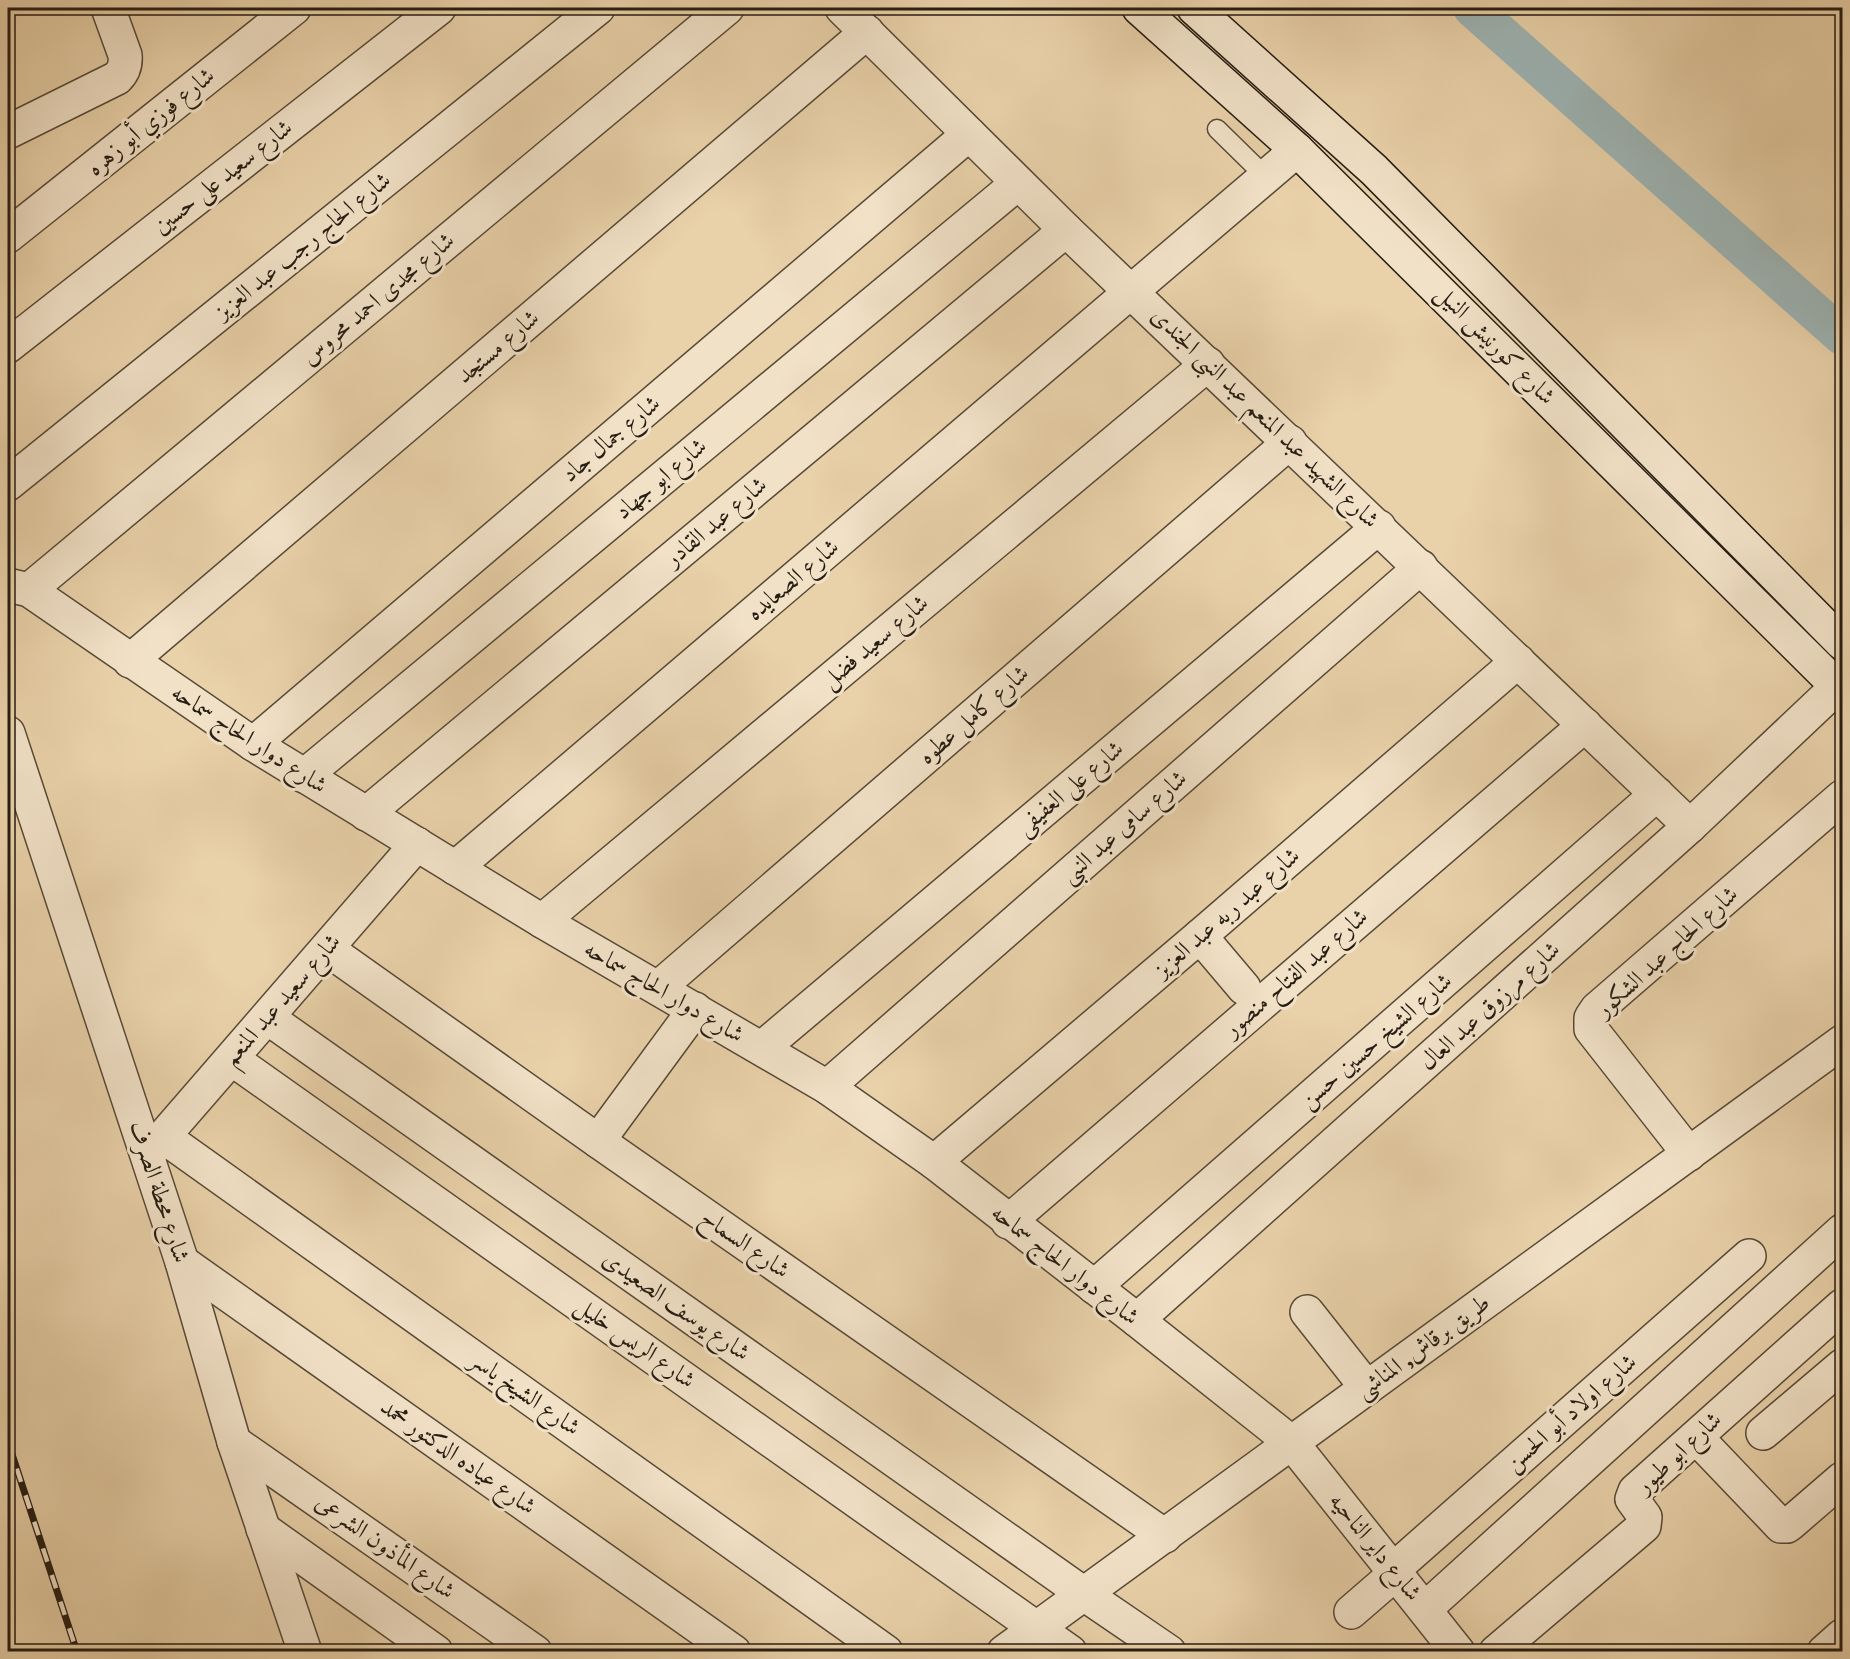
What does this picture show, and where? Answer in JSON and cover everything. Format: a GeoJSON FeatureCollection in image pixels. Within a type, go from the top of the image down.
{"type":"FeatureCollection","features":[{"type":"Feature","properties":{"kind":"street","name":"شارع فوزي أبو زهره"},"geometry":{"type":"LineString","coordinates":[[8,236],[294,8]]}},
{"type":"Feature","properties":{"kind":"street","name":"شارع سعيد على حسين"},"geometry":{"type":"LineString","coordinates":[[8,346],[439,8]]}},
{"type":"Feature","properties":{"kind":"street","name":"شارع الحاج رجب عبد العزيز"},"geometry":{"type":"LineString","coordinates":[[8,484],[598,8]]}},
{"type":"Feature","properties":{"kind":"street","name":"شارع مجدى احمد محروس"},"geometry":{"type":"LineString","coordinates":[[18,588],[727,8]]}},
{"type":"Feature","properties":{"kind":"street","name":"شارع الشهيد عبد المنعم عبد النبى الجندى"},"geometry":{"type":"LineString","coordinates":[[842,8],[1066,230],[1690,826]]}},
{"type":"Feature","properties":{"kind":"street","name":"شارع كورنيش النيل"},"geometry":{"type":"LineString","coordinates":[[1139,8],[1345,196],[1840,689]]}},
{"type":"Feature","properties":{"kind":"street","name":"شارع كورنيش النيل"},"geometry":{"type":"LineString","coordinates":[[1194,8],[1374,170],[1842,644]]}},
{"type":"Feature","properties":{"kind":"street"},"geometry":{"type":"LineString","coordinates":[[8,132],[121,74],[125,55],[115,11]]}},
{"type":"Feature","properties":{"kind":"street","name":"شارع مستجد"},"geometry":{"type":"LineString","coordinates":[[130,661],[867,33]]}},
{"type":"Feature","properties":{"kind":"street","name":"شارع جمال جاد"},"geometry":{"type":"LineString","coordinates":[[253,744],[969,134]]}},
{"type":"Feature","properties":{"kind":"street","name":"شارع الصعايده"},"geometry":{"type":"LineString","coordinates":[[455,868],[1297,150]]}},
{"type":"Feature","properties":{"kind":"street"},"geometry":{"type":"LineString","coordinates":[[1345,196],[1374,170]]}},
{"type":"Feature","properties":{"kind":"street","name":"شارع ابو جهاد"},"geometry":{"type":"LineString","coordinates":[[304,776],[1018,183]]}},
{"type":"Feature","properties":{"kind":"street","name":"شارع عبد القادر"},"geometry":{"type":"LineString","coordinates":[[366,814],[1066,230]]}},
{"type":"Feature","properties":{"kind":"street","name":"شارع سعيد فضل"},"geometry":{"type":"LineString","coordinates":[[542,921],[1208,364]]}},
{"type":"Feature","properties":{"kind":"street","name":"شارع كامل عطوه"},"geometry":{"type":"LineString","coordinates":[[658,988],[1290,442]]}},
{"type":"Feature","properties":{"kind":"street","name":"شارع على العفيفى"},"geometry":{"type":"LineString","coordinates":[[762,1048],[1379,527]]}},
{"type":"Feature","properties":{"kind":"street"},"geometry":{"type":"LineString","coordinates":[[1707,557],[1733,532]]}},
{"type":"Feature","properties":{"kind":"street","name":"شارع سامى عبد النبى"},"geometry":{"type":"LineString","coordinates":[[827,1087],[1421,567]]}},
{"type":"Feature","properties":{"kind":"street","name":"شارع دوار الحاج سماحه"},"geometry":{"type":"LineString","coordinates":[[18,588],[304,776],[542,921],[827,1087],[934,1162],[1292,1443]]}},
{"type":"Feature","properties":{"kind":"street","name":"شارع عبد ربه عبد العزيز"},"geometry":{"type":"LineString","coordinates":[[934,1162],[1518,661]]}},
{"type":"Feature","properties":{"kind":"street","name":"شارع مرزوق عبد العال"},"geometry":{"type":"LineString","coordinates":[[1137,1320],[1840,689]]}},
{"type":"Feature","properties":{"kind":"street","name":"شارع عبد الفتاح منصور"},"geometry":{"type":"LineString","coordinates":[[1008,1222],[1585,724]]}},
{"type":"Feature","properties":{"kind":"street","name":"شارع محطة الصرف"},"geometry":{"type":"LineString","coordinates":[[8,733],[156,1146],[182,1262],[234,1442],[305,1652]]}},
{"type":"Feature","properties":{"kind":"street","name":"شارع الشيخ حسين حسن"},"geometry":{"type":"LineString","coordinates":[[1094,1287],[1657,794]]}},
{"type":"Feature","properties":{"kind":"street","name":"شارع الحاج عبد الشكور"},"geometry":{"type":"LineString","coordinates":[[1689,1154],[1591,1029],[1593,1013],[1842,797]]}},
{"type":"Feature","properties":{"kind":"street","name":"شارع سعيد عبد المنعم"},"geometry":{"type":"LineString","coordinates":[[156,1146],[417,844]]}},
{"type":"Feature","properties":{"kind":"street"},"geometry":{"type":"LineString","coordinates":[[1200,936],[1244,988]]}},
{"type":"Feature","properties":{"kind":"street","name":"شارع السماح"},"geometry":{"type":"LineString","coordinates":[[327,949],[1165,1536]]}},
{"type":"Feature","properties":{"kind":"street"},"geometry":{"type":"LineString","coordinates":[[598,1141],[694,1009]]}},
{"type":"Feature","properties":{"kind":"street","name":"شارع يوسف الصعيدى"},"geometry":{"type":"LineString","coordinates":[[268,1018],[1169,1652]]}},
{"type":"Feature","properties":{"kind":"street","name":"طريق برقاش, المناشى"},"geometry":{"type":"LineString","coordinates":[[1004,1652],[1842,1042]]}},
{"type":"Feature","properties":{"kind":"street","name":"شارع الريس خليل"},"geometry":{"type":"LineString","coordinates":[[232,1059],[1070,1652]]}},
{"type":"Feature","properties":{"kind":"street","name":"شارع الشيخ ياسر"},"geometry":{"type":"LineString","coordinates":[[156,1146],[886,1652]]}},
{"type":"Feature","properties":{"kind":"street"},"geometry":{"type":"LineString","coordinates":[[1425,1609],[1842,1231]]}},
{"type":"Feature","properties":{"kind":"street","name":"شارع اولاد أبو الحسن"},"geometry":{"type":"LineString","coordinates":[[1351,1612],[1749,1256]]}},
{"type":"Feature","properties":{"kind":"street","name":"شارع عياده الدكتور محمد"},"geometry":{"type":"LineString","coordinates":[[182,1262],[734,1652]]}},
{"type":"Feature","properties":{"kind":"street","name":"شارع ابو طيور"},"geometry":{"type":"LineString","coordinates":[[1496,1652],[1644,1526],[1645,1517],[1633,1502],[1633,1493],[1842,1306]]}},
{"type":"Feature","properties":{"kind":"street"},"geometry":{"type":"LineString","coordinates":[[1307,1311],[1367,1388]]}},
{"type":"Feature","properties":{"kind":"street"},"geometry":{"type":"LineString","coordinates":[[1763,1434],[1842,1366]]}},
{"type":"Feature","properties":{"kind":"street"},"geometry":{"type":"LineString","coordinates":[[1696,1437],[1781,1526],[1791,1523],[1840,1486]]}},
{"type":"Feature","properties":{"kind":"street","name":"شارع المأذون الشرعى"},"geometry":{"type":"LineString","coordinates":[[234,1442],[535,1652]]}},
{"type":"Feature","properties":{"kind":"street","name":"شارع داير الناحيه"},"geometry":{"type":"LineString","coordinates":[[1292,1443],[1458,1652]]}},
{"type":"Feature","properties":{"kind":"street"},"geometry":{"type":"LineString","coordinates":[[263,1529],[436,1652]]}},
{"type":"Feature","properties":{"kind":"street"},"geometry":{"type":"LineString","coordinates":[[1824,1652],[1842,1636]]}},
{"type":"Feature","properties":{"kind":"lane"},"geometry":{"type":"LineString","coordinates":[[1217,129],[1266,177]]}},
{"type":"Feature","properties":{"kind":"waterway"},"geometry":{"type":"LineString","coordinates":[[1472,8],[1842,336]]}},
{"type":"Feature","properties":{"kind":"railway"},"geometry":{"type":"LineString","coordinates":[[8,1442],[77,1652]]}}]}
